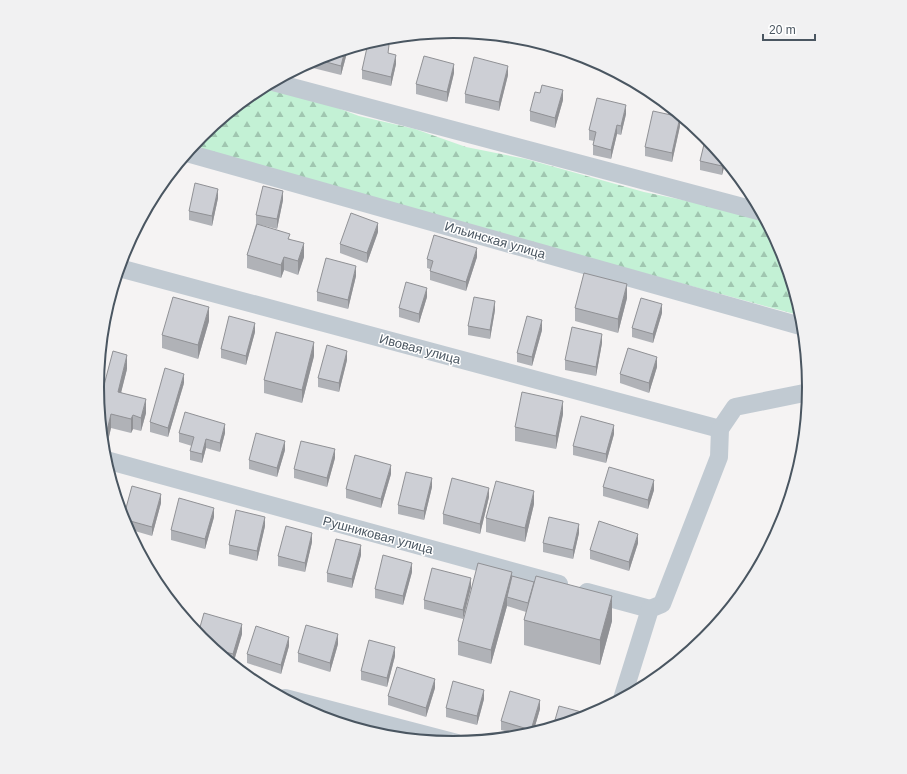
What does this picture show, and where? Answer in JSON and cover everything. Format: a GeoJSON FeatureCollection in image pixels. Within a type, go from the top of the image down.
{"type":"FeatureCollection","features":[{"type":"Feature","properties":{"kind":"street"},"geometry":{"type":"LineString","coordinates":[[281,84],[751,204]]}},
{"type":"Feature","properties":{"kind":"street","name":"Ильинская улица"},"geometry":{"type":"LineString","coordinates":[[193,155],[797,325]]}},
{"type":"Feature","properties":{"kind":"street","name":"Ивовая улица"},"geometry":{"type":"LineString","coordinates":[[125,270],[720,429]]}},
{"type":"Feature","properties":{"kind":"street"},"geometry":{"type":"LineString","coordinates":[[625,691],[650,609],[662,604],[719,458],[720,429],[734,407],[802,393]]}},
{"type":"Feature","properties":{"kind":"street","name":"Рушниковая улица"},"geometry":{"type":"LineString","coordinates":[[113,462],[650,609]]}},
{"type":"Feature","properties":{"kind":"street"},"geometry":{"type":"LineString","coordinates":[[309,704],[424,734]]}},
{"type":"Feature","properties":{"kind":"green space"},"geometry":{"type":"Polygon","coordinates":[[[278,85],[359,116],[415,129],[466,147],[526,159],[644,192],[750,214],[759,218],[776,253],[791,297],[795,314],[196,152],[223,125],[241,110],[278,85]]]}},
{"type":"Feature","properties":{"kind":"building"},"geometry":{"type":"Polygon","coordinates":[[[387,45],[389,45],[388,53],[396,55],[391,77],[362,70],[367,49],[387,45]]]}},
{"type":"Feature","properties":{"kind":"building"},"geometry":{"type":"Polygon","coordinates":[[[343,56],[341,66],[327,62],[343,56]]]}},
{"type":"Feature","properties":{"kind":"building"},"geometry":{"type":"Polygon","coordinates":[[[424,56],[454,64],[447,92],[416,84],[424,56]]]}},
{"type":"Feature","properties":{"kind":"building"},"geometry":{"type":"Polygon","coordinates":[[[474,57],[508,66],[499,102],[465,94],[474,57]]]}},
{"type":"Feature","properties":{"kind":"building"},"geometry":{"type":"Polygon","coordinates":[[[542,85],[563,90],[555,118],[530,111],[535,92],[540,93],[542,85]]]}},
{"type":"Feature","properties":{"kind":"building"},"geometry":{"type":"Polygon","coordinates":[[[597,98],[626,105],[621,126],[617,125],[611,150],[593,145],[596,132],[589,130],[597,98]]]}},
{"type":"Feature","properties":{"kind":"building"},"geometry":{"type":"Polygon","coordinates":[[[653,111],[672,115],[679,121],[672,153],[645,147],[653,111]]]}},
{"type":"Feature","properties":{"kind":"building"},"geometry":{"type":"Polygon","coordinates":[[[704,144],[722,165],[722,166],[700,161],[704,144]]]}},
{"type":"Feature","properties":{"kind":"building"},"geometry":{"type":"Polygon","coordinates":[[[195,183],[218,189],[212,216],[189,211],[195,183]]]}},
{"type":"Feature","properties":{"kind":"building"},"geometry":{"type":"Polygon","coordinates":[[[263,186],[283,191],[277,219],[256,215],[263,186]]]}},
{"type":"Feature","properties":{"kind":"building"},"geometry":{"type":"Polygon","coordinates":[[[351,213],[378,223],[367,253],[340,244],[351,213]]]}},
{"type":"Feature","properties":{"kind":"building"},"geometry":{"type":"Polygon","coordinates":[[[257,224],[290,234],[288,239],[304,243],[298,261],[284,257],[281,265],[247,255],[257,224]]]}},
{"type":"Feature","properties":{"kind":"building"},"geometry":{"type":"Polygon","coordinates":[[[434,235],[477,248],[466,282],[430,271],[433,261],[427,259],[434,235]]]}},
{"type":"Feature","properties":{"kind":"building"},"geometry":{"type":"Polygon","coordinates":[[[326,258],[356,266],[348,300],[317,292],[326,258]]]}},
{"type":"Feature","properties":{"kind":"building"},"geometry":{"type":"Polygon","coordinates":[[[584,273],[627,284],[618,319],[575,308],[584,273]]]}},
{"type":"Feature","properties":{"kind":"building"},"geometry":{"type":"Polygon","coordinates":[[[406,282],[427,288],[419,314],[399,308],[406,282]]]}},
{"type":"Feature","properties":{"kind":"building"},"geometry":{"type":"Polygon","coordinates":[[[173,297],[209,307],[198,345],[162,335],[173,297]]]}},
{"type":"Feature","properties":{"kind":"building"},"geometry":{"type":"Polygon","coordinates":[[[474,297],[495,301],[490,330],[468,326],[474,297]]]}},
{"type":"Feature","properties":{"kind":"building"},"geometry":{"type":"Polygon","coordinates":[[[641,298],[662,304],[653,334],[632,328],[641,298]]]}},
{"type":"Feature","properties":{"kind":"building"},"geometry":{"type":"Polygon","coordinates":[[[229,316],[255,323],[246,356],[221,349],[229,316]]]}},
{"type":"Feature","properties":{"kind":"building"},"geometry":{"type":"Polygon","coordinates":[[[527,316],[542,320],[532,357],[517,353],[527,316]]]}},
{"type":"Feature","properties":{"kind":"building"},"geometry":{"type":"Polygon","coordinates":[[[572,327],[602,334],[596,367],[565,360],[572,327]]]}},
{"type":"Feature","properties":{"kind":"building"},"geometry":{"type":"Polygon","coordinates":[[[276,332],[314,342],[302,390],[264,380],[276,332]]]}},
{"type":"Feature","properties":{"kind":"building"},"geometry":{"type":"Polygon","coordinates":[[[327,345],[347,351],[339,383],[318,378],[327,345]]]}},
{"type":"Feature","properties":{"kind":"building"},"geometry":{"type":"Polygon","coordinates":[[[628,348],[657,357],[649,383],[620,374],[628,348]]]}},
{"type":"Feature","properties":{"kind":"building"},"geometry":{"type":"Polygon","coordinates":[[[113,351],[127,355],[118,392],[146,399],[141,418],[133,415],[131,419],[111,414],[107,431],[104,385],[113,351]]]}},
{"type":"Feature","properties":{"kind":"building"},"geometry":{"type":"Polygon","coordinates":[[[165,368],[184,374],[168,428],[150,422],[165,368]]]}},
{"type":"Feature","properties":{"kind":"building"},"geometry":{"type":"Polygon","coordinates":[[[522,392],[563,401],[556,436],[515,427],[522,392]]]}},
{"type":"Feature","properties":{"kind":"building"},"geometry":{"type":"Polygon","coordinates":[[[185,412],[225,424],[220,443],[206,439],[202,454],[190,451],[194,437],[179,433],[185,412]]]}},
{"type":"Feature","properties":{"kind":"building"},"geometry":{"type":"Polygon","coordinates":[[[581,416],[614,425],[606,454],[573,446],[581,416]]]}},
{"type":"Feature","properties":{"kind":"building"},"geometry":{"type":"Polygon","coordinates":[[[256,433],[285,441],[277,468],[249,460],[256,433]]]}},
{"type":"Feature","properties":{"kind":"building"},"geometry":{"type":"Polygon","coordinates":[[[301,441],[335,449],[327,478],[294,469],[301,441]]]}},
{"type":"Feature","properties":{"kind":"building"},"geometry":{"type":"Polygon","coordinates":[[[355,455],[391,465],[381,499],[346,489],[355,455]]]}},
{"type":"Feature","properties":{"kind":"building"},"geometry":{"type":"Polygon","coordinates":[[[609,467],[654,480],[648,500],[603,487],[609,467]]]}},
{"type":"Feature","properties":{"kind":"building"},"geometry":{"type":"Polygon","coordinates":[[[406,472],[432,478],[424,511],[398,505],[406,472]]]}},
{"type":"Feature","properties":{"kind":"building"},"geometry":{"type":"Polygon","coordinates":[[[452,478],[489,488],[480,524],[443,514],[452,478]]]}},
{"type":"Feature","properties":{"kind":"building"},"geometry":{"type":"Polygon","coordinates":[[[496,481],[534,491],[525,528],[486,518],[496,481]]]}},
{"type":"Feature","properties":{"kind":"building"},"geometry":{"type":"Polygon","coordinates":[[[132,486],[161,494],[152,527],[131,521],[126,508],[132,486]]]}},
{"type":"Feature","properties":{"kind":"building"},"geometry":{"type":"Polygon","coordinates":[[[179,498],[214,508],[205,539],[171,530],[179,498]]]}},
{"type":"Feature","properties":{"kind":"building"},"geometry":{"type":"Polygon","coordinates":[[[236,510],[265,517],[257,551],[229,545],[236,510]]]}},
{"type":"Feature","properties":{"kind":"building"},"geometry":{"type":"Polygon","coordinates":[[[549,517],[579,524],[573,550],[543,543],[549,517]]]}},
{"type":"Feature","properties":{"kind":"building"},"geometry":{"type":"Polygon","coordinates":[[[599,521],[638,534],[629,562],[590,550],[599,521]]]}},
{"type":"Feature","properties":{"kind":"building"},"geometry":{"type":"Polygon","coordinates":[[[286,526],[312,533],[305,563],[278,556],[286,526]]]}},
{"type":"Feature","properties":{"kind":"building"},"geometry":{"type":"Polygon","coordinates":[[[336,539],[361,545],[352,579],[327,573],[336,539]]]}},
{"type":"Feature","properties":{"kind":"building"},"geometry":{"type":"Polygon","coordinates":[[[383,555],[412,563],[403,596],[375,589],[383,555]]]}},
{"type":"Feature","properties":{"kind":"building"},"geometry":{"type":"Polygon","coordinates":[[[478,563],[512,572],[491,650],[458,641],[478,563]]]}},
{"type":"Feature","properties":{"kind":"building"},"geometry":{"type":"Polygon","coordinates":[[[432,568],[471,578],[463,610],[424,600],[432,568]]]}},
{"type":"Feature","properties":{"kind":"building"},"geometry":{"type":"Polygon","coordinates":[[[512,576],[534,582],[528,603],[507,597],[512,576]]]}},
{"type":"Feature","properties":{"kind":"building"},"geometry":{"type":"Polygon","coordinates":[[[536,576],[612,596],[600,640],[524,620],[536,576]]]}},
{"type":"Feature","properties":{"kind":"building"},"geometry":{"type":"Polygon","coordinates":[[[204,613],[242,624],[233,654],[227,652],[200,627],[204,613]]]}},
{"type":"Feature","properties":{"kind":"building"},"geometry":{"type":"Polygon","coordinates":[[[306,625],[338,634],[330,663],[298,653],[306,625]]]}},
{"type":"Feature","properties":{"kind":"building"},"geometry":{"type":"Polygon","coordinates":[[[256,626],[289,637],[281,665],[247,654],[256,626]]]}},
{"type":"Feature","properties":{"kind":"building"},"geometry":{"type":"Polygon","coordinates":[[[369,640],[395,647],[387,678],[361,671],[369,640]]]}},
{"type":"Feature","properties":{"kind":"building"},"geometry":{"type":"Polygon","coordinates":[[[397,667],[435,679],[426,708],[388,696],[397,667]]]}},
{"type":"Feature","properties":{"kind":"building"},"geometry":{"type":"Polygon","coordinates":[[[453,681],[484,690],[477,716],[446,708],[453,681]]]}},
{"type":"Feature","properties":{"kind":"building"},"geometry":{"type":"Polygon","coordinates":[[[510,691],[540,700],[532,727],[525,728],[501,721],[510,691]]]}},
{"type":"Feature","properties":{"kind":"building"},"geometry":{"type":"Polygon","coordinates":[[[559,706],[580,712],[566,717],[555,721],[559,706]]]}}]}
